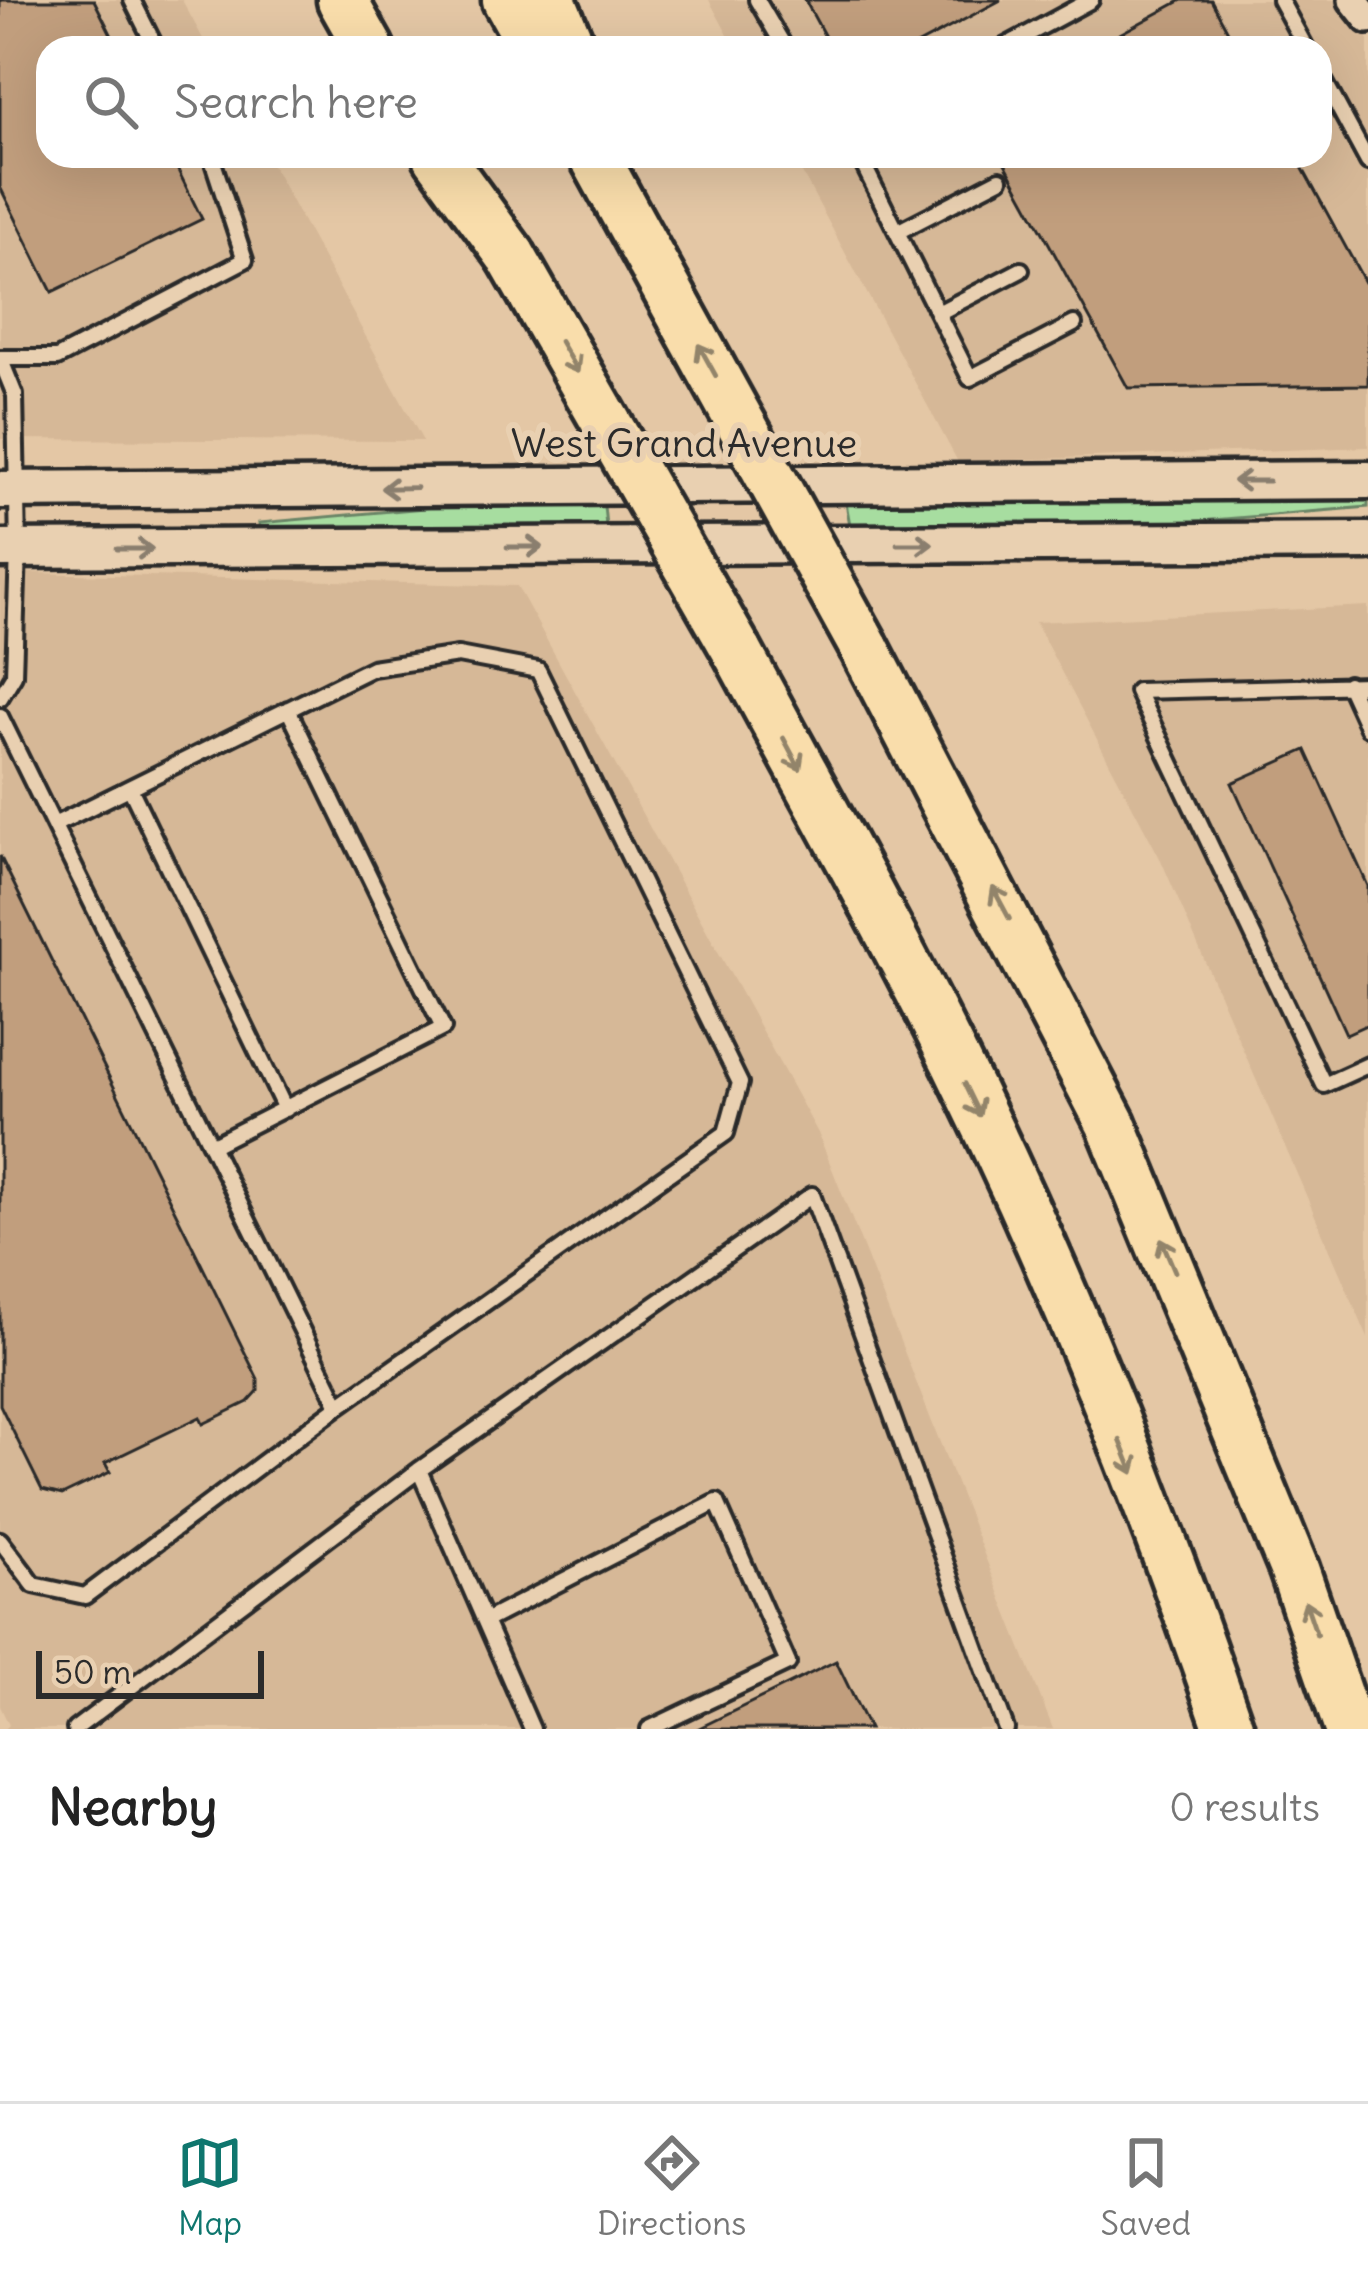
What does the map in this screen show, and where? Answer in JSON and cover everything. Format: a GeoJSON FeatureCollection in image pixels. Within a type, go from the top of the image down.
{"type":"FeatureCollection","features":[{"type":"Feature","properties":{"kind":"highway"},"geometry":{"type":"LineString","coordinates":[[342,0],[362,36]]}},
{"type":"Feature","properties":{"kind":"highway"},"geometry":{"type":"LineString","coordinates":[[377,0],[396,36]]}},
{"type":"Feature","properties":{"kind":"highway"},"geometry":{"type":"LineString","coordinates":[[508,0],[528,36]]}},
{"type":"Feature","properties":{"kind":"highway"},"geometry":{"type":"LineString","coordinates":[[551,0],[566,36]]}},
{"type":"Feature","properties":{"kind":"highway"},"geometry":{"type":"LineString","coordinates":[[447,168],[512,256]]}},
{"type":"Feature","properties":{"kind":"highway"},"geometry":{"type":"LineString","coordinates":[[465,168],[736,651],[923,998],[1013,1185],[1184,1598],[1229,1729]]}},
{"type":"Feature","properties":{"kind":"highway"},"geometry":{"type":"LineString","coordinates":[[601,168],[864,647],[1112,1124],[1294,1569],[1348,1729]]}},
{"type":"Feature","properties":{"kind":"highway"},"geometry":{"type":"LineString","coordinates":[[617,168],[652,262]]}},
{"type":"Feature","properties":{"kind":"main road","name":"West Grand Avenue"},"geometry":{"type":"LineString","coordinates":[[9,490],[1368,480]]}},
{"type":"Feature","properties":{"kind":"main road"},"geometry":{"type":"LineString","coordinates":[[9,549],[1368,541]]}},
{"type":"Feature","properties":{"kind":"street"},"geometry":{"type":"LineString","coordinates":[[1353,0],[1368,19]]}},
{"type":"Feature","properties":{"kind":"lane"},"geometry":{"type":"LineString","coordinates":[[132,0],[150,36]]}},
{"type":"Feature","properties":{"kind":"lane"},"geometry":{"type":"LineString","coordinates":[[757,0],[778,36]]}},
{"type":"Feature","properties":{"kind":"lane"},"geometry":{"type":"LineString","coordinates":[[1024,36],[1091,0]]}},
{"type":"Feature","properties":{"kind":"lane"},"geometry":{"type":"LineString","coordinates":[[1280,0],[1300,36]]}},
{"type":"Feature","properties":{"kind":"lane"},"geometry":{"type":"LineString","coordinates":[[1332,96],[1368,162]]}},
{"type":"Feature","properties":{"kind":"lane"},"geometry":{"type":"LineString","coordinates":[[0,698],[14,675],[9,490],[15,395],[0,358],[57,358],[245,260],[215,168]]}},
{"type":"Feature","properties":{"kind":"lane"},"geometry":{"type":"LineString","coordinates":[[865,168],[970,378],[1074,324]]}},
{"type":"Feature","properties":{"kind":"lane"},"geometry":{"type":"LineString","coordinates":[[897,232],[1000,179]]}},
{"type":"Feature","properties":{"kind":"lane"},"geometry":{"type":"LineString","coordinates":[[938,313],[1021,270]]}},
{"type":"Feature","properties":{"kind":"lane"},"geometry":{"type":"LineString","coordinates":[[0,1540],[34,1585],[85,1597],[339,1406],[726,1133],[740,1083],[538,670],[458,655],[372,668],[54,825]]}},
{"type":"Feature","properties":{"kind":"lane"},"geometry":{"type":"LineString","coordinates":[[1348,684],[1368,728]]}},
{"type":"Feature","properties":{"kind":"lane"},"geometry":{"type":"LineString","coordinates":[[1368,685],[1137,691],[1324,1085],[1368,1065]]}},
{"type":"Feature","properties":{"kind":"lane"},"geometry":{"type":"LineString","coordinates":[[211,1146],[443,1028],[288,709]]}},
{"type":"Feature","properties":{"kind":"lane"},"geometry":{"type":"LineString","coordinates":[[0,716],[339,1406]]}},
{"type":"Feature","properties":{"kind":"lane"},"geometry":{"type":"LineString","coordinates":[[130,788],[285,1108]]}},
{"type":"Feature","properties":{"kind":"lane"},"geometry":{"type":"LineString","coordinates":[[75,1729],[418,1470],[812,1196],[1006,1729]]}},
{"type":"Feature","properties":{"kind":"lane"},"geometry":{"type":"LineString","coordinates":[[418,1470],[532,1729]]}},
{"type":"Feature","properties":{"kind":"lane"},"geometry":{"type":"LineString","coordinates":[[485,1621],[717,1502],[788,1663],[649,1729]]}},
{"type":"Feature","properties":{"kind":"shaded area"},"geometry":{"type":"Polygon","coordinates":[[[0,0],[182,0],[202,36],[36,36],[36,168],[274,168],[423,441],[0,439],[0,0]]]}},
{"type":"Feature","properties":{"kind":"shaded area"},"geometry":{"type":"Polygon","coordinates":[[[709,0],[1368,0],[1368,447],[958,462],[799,168],[1332,168],[1332,36],[728,36],[709,0]]]}},
{"type":"Feature","properties":{"kind":"shaded area"},"geometry":{"type":"Polygon","coordinates":[[[0,572],[517,586],[818,1133],[1053,1729],[5,1729],[9,1725],[0,1706],[0,572]]]}},
{"type":"Feature","properties":{"kind":"shaded area"},"geometry":{"type":"Polygon","coordinates":[[[1368,606],[1368,1338],[1161,860],[1035,622],[1368,606]]]}},
{"type":"Feature","properties":{"kind":"green space"},"geometry":{"type":"Polygon","coordinates":[[[1368,499],[1368,507],[1176,523],[850,525],[846,503],[1368,499]]]}},
{"type":"Feature","properties":{"kind":"green space"},"geometry":{"type":"Polygon","coordinates":[[[446,506],[604,506],[606,526],[260,530],[259,523],[446,506]]]}},
{"type":"Feature","properties":{"kind":"building"},"geometry":{"type":"Polygon","coordinates":[[[0,0],[94,0],[112,36],[36,36],[36,168],[177,168],[202,219],[52,292],[0,187],[0,0]]]}},
{"type":"Feature","properties":{"kind":"building"},"geometry":{"type":"Polygon","coordinates":[[[805,0],[1001,0],[934,36],[824,36],[805,0]]]}},
{"type":"Feature","properties":{"kind":"building"},"geometry":{"type":"Polygon","coordinates":[[[1182,0],[1211,0],[1230,36],[1116,36],[1182,0]]]}},
{"type":"Feature","properties":{"kind":"building"},"geometry":{"type":"Polygon","coordinates":[[[1008,168],[1303,168],[1368,288],[1368,385],[1128,388],[1008,168]]]}},
{"type":"Feature","properties":{"kind":"building"},"geometry":{"type":"Polygon","coordinates":[[[1306,750],[1368,886],[1368,1024],[1346,1034],[1232,783],[1306,750]]]}},
{"type":"Feature","properties":{"kind":"building"},"geometry":{"type":"Polygon","coordinates":[[[0,856],[258,1379],[258,1391],[248,1402],[203,1424],[200,1417],[105,1463],[110,1472],[62,1495],[42,1490],[0,1405],[0,856]]]}},
{"type":"Feature","properties":{"kind":"building"},"geometry":{"type":"Polygon","coordinates":[[[836,1661],[869,1729],[697,1729],[836,1661]]]}}]}
